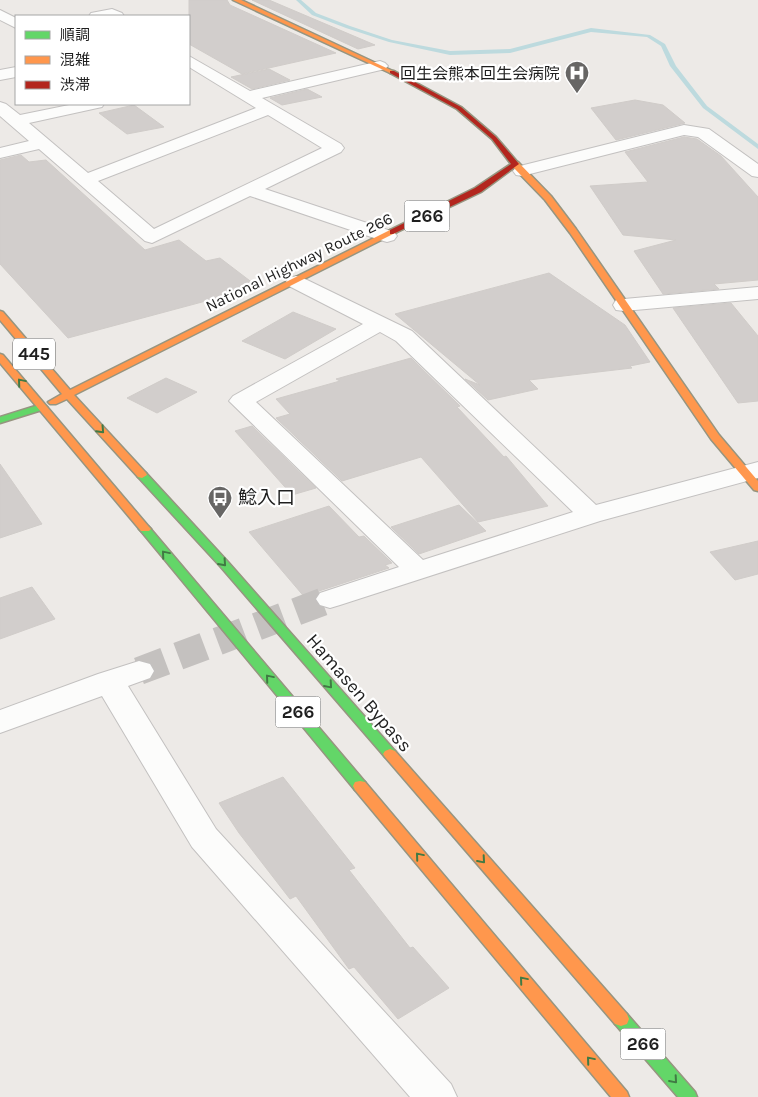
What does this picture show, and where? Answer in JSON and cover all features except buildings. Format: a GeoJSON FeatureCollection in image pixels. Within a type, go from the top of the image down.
{"type":"FeatureCollection","features":[{"type":"Feature","properties":{"kind":"main road"},"geometry":{"type":"LineString","coordinates":[[236,0],[380,66],[459,108],[494,138],[548,198],[715,437],[753,477]]}},
{"type":"Feature","properties":{"kind":"main road","name":"National Highway Route 266"},"geometry":{"type":"LineString","coordinates":[[0,420],[42,407],[296,282],[519,168]]}},
{"type":"Feature","properties":{"kind":"main road","name":"Hamasen Bypass"},"geometry":{"type":"LineString","coordinates":[[0,314],[68,394],[224,564],[689,1097]]}},
{"type":"Feature","properties":{"kind":"main road","name":"445"},"geometry":{"type":"LineString","coordinates":[[0,358],[42,407]]}},
{"type":"Feature","properties":{"kind":"main road","name":"266"},"geometry":{"type":"LineString","coordinates":[[42,407],[621,1097]]}},
{"type":"Feature","properties":{"kind":"street"},"geometry":{"type":"LineString","coordinates":[[101,15],[112,13],[115,15]]}},
{"type":"Feature","properties":{"kind":"street"},"geometry":{"type":"LineString","coordinates":[[0,14],[15,23]]}},
{"type":"Feature","properties":{"kind":"street"},"geometry":{"type":"LineString","coordinates":[[0,34],[15,31]]}},
{"type":"Feature","properties":{"kind":"street"},"geometry":{"type":"LineString","coordinates":[[0,107],[152,237],[336,148],[190,63]]}},
{"type":"Feature","properties":{"kind":"street"},"geometry":{"type":"LineString","coordinates":[[248,96],[380,66]]}},
{"type":"Feature","properties":{"kind":"street"},"geometry":{"type":"LineString","coordinates":[[0,76],[15,72]]}},
{"type":"Feature","properties":{"kind":"street"},"geometry":{"type":"LineString","coordinates":[[198,82],[216,78]]}},
{"type":"Feature","properties":{"kind":"street"},"geometry":{"type":"LineString","coordinates":[[16,121],[91,105]]}},
{"type":"Feature","properties":{"kind":"street"},"geometry":{"type":"LineString","coordinates":[[85,180],[268,108]]}},
{"type":"Feature","properties":{"kind":"street"},"geometry":{"type":"LineString","coordinates":[[519,168],[684,130],[703,133],[758,172]]}},
{"type":"Feature","properties":{"kind":"street"},"geometry":{"type":"LineString","coordinates":[[0,152],[43,143]]}},
{"type":"Feature","properties":{"kind":"street"},"geometry":{"type":"LineString","coordinates":[[250,190],[387,236]]}},
{"type":"Feature","properties":{"kind":"street"},"geometry":{"type":"LineString","coordinates":[[296,282],[404,336],[591,515]]}},
{"type":"Feature","properties":{"kind":"street"},"geometry":{"type":"LineString","coordinates":[[624,305],[758,292]]}},
{"type":"Feature","properties":{"kind":"street"},"geometry":{"type":"LineString","coordinates":[[380,323],[241,401],[418,570]]}},
{"type":"Feature","properties":{"kind":"street"},"geometry":{"type":"LineString","coordinates":[[330,599],[591,515],[753,477]]}},
{"type":"Feature","properties":{"kind":"street"},"geometry":{"type":"LineString","coordinates":[[0,722],[124,676],[204,838],[436,1097]]}},
{"type":"Feature","properties":{"kind":"waterway"},"geometry":{"type":"LineString","coordinates":[[298,0],[314,14],[348,27],[391,41],[450,53],[510,51],[591,30],[648,36],[663,45],[673,66],[705,107],[758,147]]}},
{"type":"Feature","properties":{"kind":"tunnel"},"geometry":{"type":"LineString","coordinates":[[139,671],[330,599]]}},
{"type":"Feature","properties":{"kind":"traffic: fast"},"geometry":{"type":"LineString","coordinates":[[0,420],[42,407]]}},
{"type":"Feature","properties":{"kind":"traffic: fast"},"geometry":{"type":"LineString","coordinates":[[142,475],[224,564],[390,754]]}},
{"type":"Feature","properties":{"kind":"traffic: fast"},"geometry":{"type":"LineString","coordinates":[[145,529],[360,786]]}},
{"type":"Feature","properties":{"kind":"traffic: fast"},"geometry":{"type":"LineString","coordinates":[[621,1019],[689,1097]]}},
{"type":"Feature","properties":{"kind":"traffic: slow"},"geometry":{"type":"LineString","coordinates":[[236,0],[392,72]]}},
{"type":"Feature","properties":{"kind":"traffic: slow"},"geometry":{"type":"LineString","coordinates":[[515,164],[548,198],[573,231],[715,437],[758,488]]}},
{"type":"Feature","properties":{"kind":"traffic: slow"},"geometry":{"type":"LineString","coordinates":[[53,402],[393,232]]}},
{"type":"Feature","properties":{"kind":"traffic: slow"},"geometry":{"type":"LineString","coordinates":[[0,314],[68,394],[142,475]]}},
{"type":"Feature","properties":{"kind":"traffic: slow"},"geometry":{"type":"LineString","coordinates":[[0,357],[145,529]]}},
{"type":"Feature","properties":{"kind":"traffic: slow"},"geometry":{"type":"LineString","coordinates":[[390,754],[621,1019]]}},
{"type":"Feature","properties":{"kind":"traffic: slow"},"geometry":{"type":"LineString","coordinates":[[360,786],[621,1097]]}},
{"type":"Feature","properties":{"kind":"traffic: jam"},"geometry":{"type":"LineString","coordinates":[[392,72],[459,108],[494,138],[515,164],[478,190],[393,232]]}},
{"type":"Feature","properties":{"kind":"place","name":"回生会熊本回生会病院"},"geometry":{"type":"Point","coordinates":[577,94]}},
{"type":"Feature","properties":{"kind":"place","name":"鯰入口"},"geometry":{"type":"Point","coordinates":[220,519]}}]}
